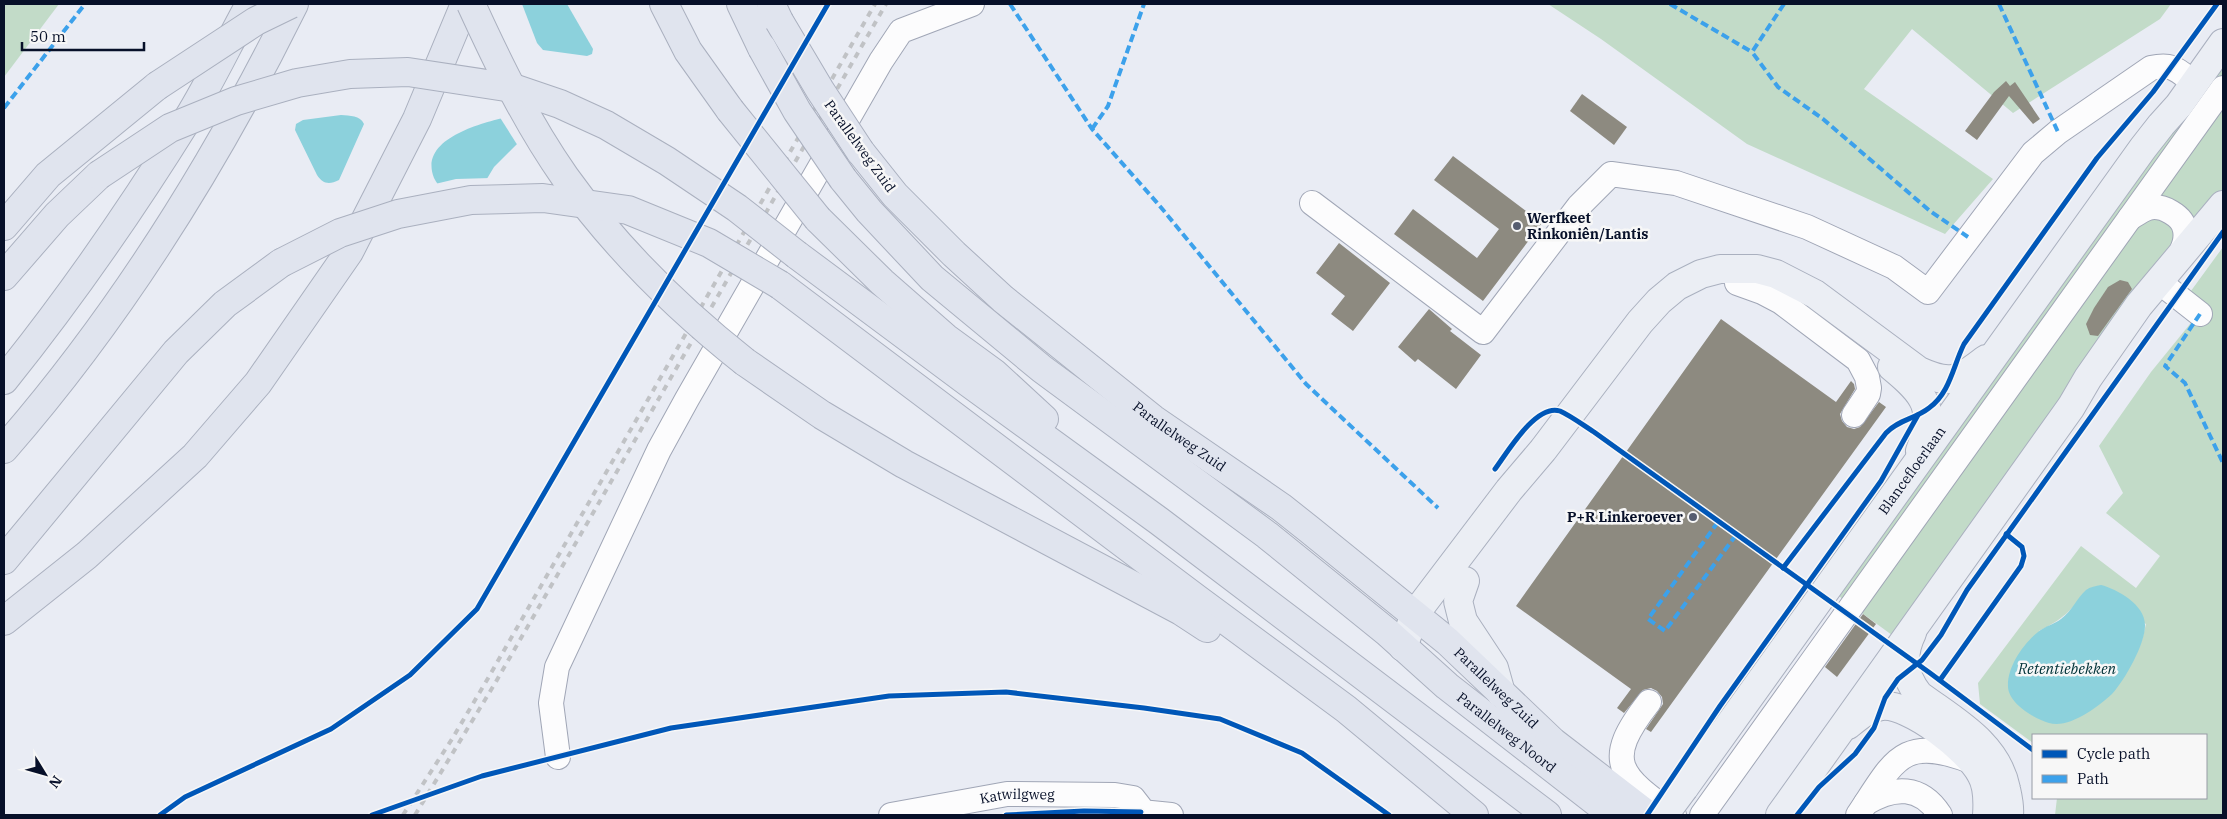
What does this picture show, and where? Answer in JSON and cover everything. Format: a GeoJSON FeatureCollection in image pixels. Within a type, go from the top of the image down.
{"type":"FeatureCollection","features":[{"type":"Feature","properties":{"kind":"highway"},"geometry":{"type":"LineString","coordinates":[[4,380],[38,338],[106,243],[188,119],[250,4]]}},
{"type":"Feature","properties":{"kind":"highway"},"geometry":{"type":"LineString","coordinates":[[4,226],[48,175],[157,86],[256,21],[293,4]]}},
{"type":"Feature","properties":{"kind":"highway"},"geometry":{"type":"LineString","coordinates":[[4,449],[43,404],[128,289],[221,141],[293,4]]}},
{"type":"Feature","properties":{"kind":"highway"},"geometry":{"type":"LineString","coordinates":[[4,621],[87,554],[195,456],[258,383],[349,252],[416,119],[465,4]]}},
{"type":"Feature","properties":{"kind":"highway"},"geometry":{"type":"LineString","coordinates":[[471,4],[492,50],[529,120],[566,178],[618,242],[671,298],[711,335],[745,362],[822,415],[904,464],[1181,611],[1219,637],[1279,660]]}},
{"type":"Feature","properties":{"kind":"highway"},"geometry":{"type":"LineString","coordinates":[[664,4],[688,51],[730,110],[818,219],[882,282],[946,338],[994,373],[1160,521]]}},
{"type":"Feature","properties":{"kind":"highway","name":"Parallelweg Zuid"},"geometry":{"type":"LineString","coordinates":[[741,4],[762,48],[797,111],[843,179],[869,212],[932,278],[1042,369],[1267,535],[1403,647]]}},
{"type":"Feature","properties":{"kind":"highway","name":"Parallelweg Zuid"},"geometry":{"type":"LineString","coordinates":[[775,12],[820,90],[860,151],[896,195],[954,254],[1003,299],[1153,419],[1281,507],[1422,620],[1553,742],[1648,815]]}},
{"type":"Feature","properties":{"kind":"highway"},"geometry":{"type":"LineString","coordinates":[[4,276],[57,215],[99,175],[170,128],[236,101],[297,83],[350,74],[408,72],[513,88],[560,104],[606,125],[667,161],[737,208],[969,383],[1160,521],[1547,815]]}},
{"type":"Feature","properties":{"kind":"highway"},"geometry":{"type":"LineString","coordinates":[[4,560],[176,352],[225,304],[281,263],[340,233],[398,214],[471,200],[543,198],[628,210],[709,243],[780,285],[1346,709],[1474,815]]}},
{"type":"Feature","properties":{"kind":"highway","name":"Parallelweg Noord"},"geometry":{"type":"LineString","coordinates":[[1403,647],[1447,686],[1613,815]]}},
{"type":"Feature","properties":{"kind":"main road","name":"Blancefloerlaan"},"geometry":{"type":"LineString","coordinates":[[1664,815],[1915,464],[2161,125],[2179,105],[2223,43]]}},
{"type":"Feature","properties":{"kind":"main road"},"geometry":{"type":"LineString","coordinates":[[1780,815],[2071,407],[2088,378],[2158,281],[2223,205]]}},
{"type":"Feature","properties":{"kind":"main road"},"geometry":{"type":"LineString","coordinates":[[1403,647],[1509,490],[1549,443],[1640,322],[1659,301],[1677,286],[1701,274],[1720,269],[1758,269],[1789,280],[1815,294],[1919,371],[1938,379],[1950,380],[1966,374],[2002,345]]}},
{"type":"Feature","properties":{"kind":"main road"},"geometry":{"type":"LineString","coordinates":[[1422,620],[1464,581],[1661,322],[1676,306],[1702,291],[1737,283],[1758,283],[1777,287],[1812,306],[1907,379],[1921,395],[1928,410],[1927,432],[1915,464]]}},
{"type":"Feature","properties":{"kind":"main road"},"geometry":{"type":"LineString","coordinates":[[1464,581],[1458,601],[1463,621],[1494,668],[1501,693]]}},
{"type":"Feature","properties":{"kind":"main road"},"geometry":{"type":"LineString","coordinates":[[1925,610],[1910,638],[1905,656],[1906,673],[1912,687],[1919,695],[1973,734],[1986,747],[1996,761],[2004,780],[2010,808],[2009,815]]}},
{"type":"Feature","properties":{"kind":"main road"},"geometry":{"type":"LineString","coordinates":[[1832,742],[1867,711],[1882,706],[1898,707],[1913,714],[1959,747],[1974,762],[1986,784],[1987,815]]}},
{"type":"Feature","properties":{"kind":"street"},"geometry":{"type":"LineString","coordinates":[[558,757],[551,703],[557,667],[659,450],[687,399],[881,61],[901,31],[972,4]]}},
{"type":"Feature","properties":{"kind":"street"},"geometry":{"type":"LineString","coordinates":[[1312,203],[1483,332],[1579,206],[1611,174],[1676,184],[1807,227],[1894,267],[1928,292],[2033,153],[2058,132],[2151,68],[2165,65],[2172,66],[2194,83]]}},
{"type":"Feature","properties":{"kind":"street"},"geometry":{"type":"LineString","coordinates":[[1702,815],[2223,88]]}},
{"type":"Feature","properties":{"kind":"street"},"geometry":{"type":"LineString","coordinates":[[2130,218],[2148,208],[2168,210],[2178,218],[2185,228],[2185,241],[2179,257]]}},
{"type":"Feature","properties":{"kind":"street"},"geometry":{"type":"LineString","coordinates":[[2158,281],[2200,314]]}},
{"type":"Feature","properties":{"kind":"street"},"geometry":{"type":"LineString","coordinates":[[1737,283],[1762,292],[1781,302],[1858,360],[1867,377],[1869,388],[1868,394],[1854,415]]}},
{"type":"Feature","properties":{"kind":"street"},"geometry":{"type":"LineString","coordinates":[[1649,702],[1634,721],[1621,750],[1621,765],[1631,781],[1674,815]]}},
{"type":"Feature","properties":{"kind":"street"},"geometry":{"type":"LineString","coordinates":[[1862,809],[1894,763],[1920,749],[1936,750],[1974,762]]}},
{"type":"Feature","properties":{"kind":"street"},"geometry":{"type":"LineString","coordinates":[[1862,809],[1882,793],[1898,790],[1914,793],[1922,797],[1932,804],[1940,815]]}},
{"type":"Feature","properties":{"kind":"street"},"geometry":{"type":"LineString","coordinates":[[996,815],[1006,794]]}},
{"type":"Feature","properties":{"kind":"street","name":"Katwilgweg"},"geometry":{"type":"LineString","coordinates":[[891,815],[1006,794],[1115,795],[1133,798],[1141,812]]}},
{"type":"Feature","properties":{"kind":"street"},"geometry":{"type":"LineString","coordinates":[[1141,812],[1171,815]]}},
{"type":"Feature","properties":{"kind":"green space"},"geometry":{"type":"Polygon","coordinates":[[[4,4],[59,4],[4,77],[4,4]]]}},
{"type":"Feature","properties":{"kind":"green space"},"geometry":{"type":"Polygon","coordinates":[[[1548,4],[2171,4],[2160,19],[2013,113],[1912,29],[1864,89],[1993,179],[1945,234],[1747,144],[1601,39],[1548,4]]]}},
{"type":"Feature","properties":{"kind":"green space"},"geometry":{"type":"Polygon","coordinates":[[[2223,53],[2223,199],[1896,638],[1836,594],[2223,53]]]}},
{"type":"Feature","properties":{"kind":"green space"},"geometry":{"type":"Polygon","coordinates":[[[2223,247],[2223,815],[2055,815],[2057,799],[2207,799],[2207,734],[2032,734],[2032,742],[1980,704],[1978,683],[2081,546],[2136,588],[2160,556],[2106,513],[2123,493],[2099,446],[2151,372],[2203,308],[2188,295],[2223,247]],[[2087,590],[2066,614],[2039,631],[2125,675],[2142,640],[2146,624],[2087,590]]]}},
{"type":"Feature","properties":{"kind":"water"},"geometry":{"type":"Polygon","coordinates":[[[522,4],[567,4],[593,49],[592,54],[587,56],[543,50],[537,43],[522,4]]]}},
{"type":"Feature","properties":{"kind":"water"},"geometry":{"type":"Polygon","coordinates":[[[341,115],[357,117],[364,124],[339,180],[326,183],[317,175],[295,130],[296,124],[303,120],[341,115]]]}},
{"type":"Feature","properties":{"kind":"water"},"geometry":{"type":"Polygon","coordinates":[[[510,116],[523,138],[494,167],[482,187],[442,191],[434,178],[432,164],[435,152],[444,143],[470,128],[510,116]]]}},
{"type":"Feature","properties":{"kind":"water","name":"Retentiebekken"},"geometry":{"type":"Polygon","coordinates":[[[2101,585],[2122,594],[2141,611],[2145,626],[2138,652],[2117,688],[2099,705],[2083,716],[2065,723],[2057,724],[2043,721],[2024,710],[2009,693],[2008,679],[2013,664],[2032,637],[2065,616],[2086,590],[2101,585]]]}},
{"type":"Feature","properties":{"kind":"pier"},"geometry":{"type":"Polygon","coordinates":[[[510,113],[525,139],[518,146],[499,116],[510,113]]]}},
{"type":"Feature","properties":{"kind":"pier"},"geometry":{"type":"Polygon","coordinates":[[[491,178],[485,188],[440,192],[435,184],[456,179],[491,178]]]}},
{"type":"Feature","properties":{"kind":"building"},"geometry":{"type":"Polygon","coordinates":[[[2006,81],[2010,86],[2015,82],[2040,119],[2033,124],[2009,96],[1977,140],[1965,131],[1994,92],[2006,81]]]}},
{"type":"Feature","properties":{"kind":"building"},"geometry":{"type":"Polygon","coordinates":[[[1582,94],[1627,127],[1614,145],[1570,111],[1582,94]]]}},
{"type":"Feature","properties":{"kind":"building","name":"Werfkeet Rinkoniên/Lantis"},"geometry":{"type":"Polygon","coordinates":[[[1453,156],[1542,223],[1483,301],[1394,234],[1413,209],[1477,258],[1499,229],[1434,180],[1453,156]]]}},
{"type":"Feature","properties":{"kind":"building"},"geometry":{"type":"Polygon","coordinates":[[[1339,243],[1390,283],[1353,331],[1331,314],[1345,296],[1316,273],[1339,243]]]}},
{"type":"Feature","properties":{"kind":"building"},"geometry":{"type":"Polygon","coordinates":[[[2120,280],[2128,282],[2132,289],[2098,336],[2090,335],[2086,324],[2094,308],[2108,287],[2120,280]]]}},
{"type":"Feature","properties":{"kind":"building"},"geometry":{"type":"Polygon","coordinates":[[[1429,309],[1452,329],[1450,331],[1481,355],[1456,389],[1418,359],[1415,362],[1398,347],[1429,309]]]}},
{"type":"Feature","properties":{"kind":"building"},"geometry":{"type":"Polygon","coordinates":[[[1721,319],[1836,402],[1851,381],[1855,389],[1840,414],[1842,421],[1847,427],[1854,429],[1860,427],[1879,402],[1886,407],[1651,732],[1646,729],[1663,704],[1662,697],[1657,691],[1651,688],[1643,690],[1624,713],[1617,708],[1631,689],[1516,606],[1721,319]]]}},
{"type":"Feature","properties":{"kind":"building"},"geometry":{"type":"Polygon","coordinates":[[[1863,614],[1876,624],[1837,677],[1825,667],[1863,614]]]}},
{"type":"Feature","properties":{"kind":"railway"},"geometry":{"type":"LineString","coordinates":[[403,815],[487,680],[875,4]]}},
{"type":"Feature","properties":{"kind":"railway"},"geometry":{"type":"LineString","coordinates":[[415,815],[494,685],[886,4]]}},
{"type":"Feature","properties":{"kind":"marked path"},"geometry":{"type":"LineString","coordinates":[[4,108],[85,4]]}},
{"type":"Feature","properties":{"kind":"marked path"},"geometry":{"type":"LineString","coordinates":[[1010,4],[1092,129],[1159,205],[1306,384],[1438,508]]}},
{"type":"Feature","properties":{"kind":"marked path"},"geometry":{"type":"LineString","coordinates":[[1092,129],[1108,106],[1144,4]]}},
{"type":"Feature","properties":{"kind":"marked path"},"geometry":{"type":"LineString","coordinates":[[1670,4],[1752,52]]}},
{"type":"Feature","properties":{"kind":"marked path"},"geometry":{"type":"LineString","coordinates":[[1784,4],[1752,52],[1778,87],[1823,119],[1930,211],[1968,237]]}},
{"type":"Feature","properties":{"kind":"marked path"},"geometry":{"type":"LineString","coordinates":[[1999,4],[2058,132]]}},
{"type":"Feature","properties":{"kind":"marked path"},"geometry":{"type":"LineString","coordinates":[[2200,314],[2165,366],[2185,383],[2223,463]]}},
{"type":"Feature","properties":{"kind":"marked path"},"geometry":{"type":"LineString","coordinates":[[1718,522],[1648,619],[1665,631],[1736,535]]}},
{"type":"Feature","properties":{"kind":"cycle path"},"geometry":{"type":"LineString","coordinates":[[160,815],[185,797],[331,729],[410,675],[477,609],[828,4]]}},
{"type":"Feature","properties":{"kind":"cycle path"},"geometry":{"type":"LineString","coordinates":[[1783,568],[1886,433],[1896,425],[1924,412],[1942,395],[1964,344],[2097,158],[2153,92],[2217,4]]}},
{"type":"Feature","properties":{"kind":"cycle path"},"geometry":{"type":"LineString","coordinates":[[1797,815],[1819,787],[1855,754],[1874,728],[1885,698],[1898,679],[1922,660],[1941,635],[1967,590],[2223,232]]}},
{"type":"Feature","properties":{"kind":"cycle path"},"geometry":{"type":"LineString","coordinates":[[1495,469],[1523,431],[1541,414],[1551,411],[1564,413],[1594,432],[1930,673],[2032,749]]}},
{"type":"Feature","properties":{"kind":"cycle path"},"geometry":{"type":"LineString","coordinates":[[1647,815],[1720,706],[1881,481],[1918,415]]}},
{"type":"Feature","properties":{"kind":"cycle path"},"geometry":{"type":"LineString","coordinates":[[1940,680],[2021,566],[2024,556],[2022,547],[2006,534]]}},
{"type":"Feature","properties":{"kind":"cycle path"},"geometry":{"type":"LineString","coordinates":[[372,815],[482,776],[671,728],[889,696],[1006,692],[1220,719],[1302,753],[1389,815]]}},
{"type":"Feature","properties":{"kind":"cycle path"},"geometry":{"type":"LineString","coordinates":[[1006,815],[1084,811],[1141,812]]}},
{"type":"Feature","properties":{"kind":"place","name":"Werfkeet Rinkoniên/Lantis"},"geometry":{"type":"Point","coordinates":[1517,226]}},
{"type":"Feature","properties":{"kind":"place","name":"P+R Linkeroever"},"geometry":{"type":"Point","coordinates":[1693,517]}}]}
